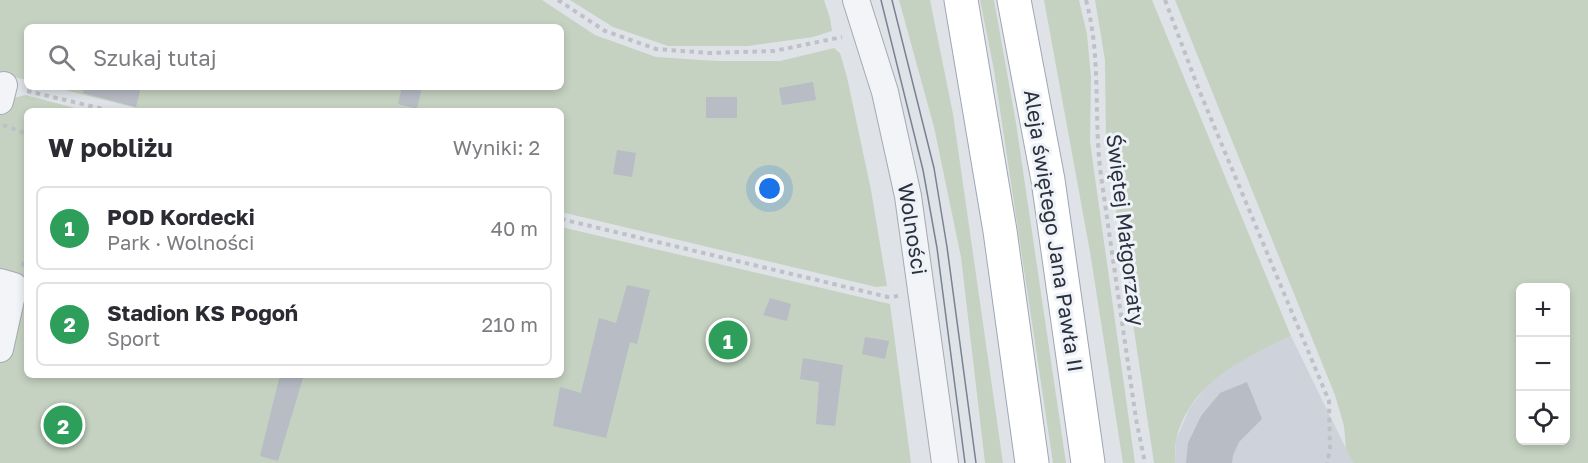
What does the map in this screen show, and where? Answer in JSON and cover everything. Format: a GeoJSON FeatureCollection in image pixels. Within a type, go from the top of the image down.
{"type":"FeatureCollection","features":[{"type":"Feature","properties":{"kind":"main road"},"geometry":{"type":"LineString","coordinates":[[961,0],[1000,231],[1032,463]]}},
{"type":"Feature","properties":{"kind":"main road","name":"Aleja świętego Jana Pawła II"},"geometry":{"type":"LineString","coordinates":[[1014,0],[1048,180],[1088,463]]}},
{"type":"Feature","properties":{"kind":"street","name":"Wolności"},"geometry":{"type":"LineString","coordinates":[[856,0],[885,92],[908,196],[945,463]]}},
{"type":"Feature","properties":{"kind":"street"},"geometry":{"type":"LineString","coordinates":[[0,282],[14,286],[0,349]]}},
{"type":"Feature","properties":{"kind":"path"},"geometry":{"type":"LineString","coordinates":[[558,0],[605,31],[656,49],[709,53],[774,51],[842,38]]}},
{"type":"Feature","properties":{"kind":"path","name":"Świętej Małgorzaty"},"geometry":{"type":"LineString","coordinates":[[1086,0],[1092,21],[1098,71],[1097,142],[1101,176],[1136,419],[1145,463]]}},
{"type":"Feature","properties":{"kind":"path"},"geometry":{"type":"LineString","coordinates":[[1165,0],[1199,90],[1329,401],[1330,449],[1327,463]]}},
{"type":"Feature","properties":{"kind":"path"},"geometry":{"type":"LineString","coordinates":[[2,93],[94,108]]}},
{"type":"Feature","properties":{"kind":"path"},"geometry":{"type":"LineString","coordinates":[[0,124],[24,133]]}},
{"type":"Feature","properties":{"kind":"path"},"geometry":{"type":"LineString","coordinates":[[19,131],[24,137]]}},
{"type":"Feature","properties":{"kind":"path"},"geometry":{"type":"LineString","coordinates":[[564,220],[888,297],[898,296]]}},
{"type":"Feature","properties":{"kind":"shaded area"},"geometry":{"type":"Polygon","coordinates":[[[1291,336],[1353,463],[1175,463],[1176,440],[1189,409],[1211,380],[1243,359],[1291,336]]]}},
{"type":"Feature","properties":{"kind":"green space"},"geometry":{"type":"Polygon","coordinates":[[[0,0],[542,0],[595,35],[656,57],[717,61],[780,61],[834,48],[840,53],[847,77],[871,190],[887,286],[876,287],[564,213],[564,108],[136,108],[65,90],[564,90],[564,24],[24,24],[24,79],[0,74],[0,0]]]}},
{"type":"Feature","properties":{"kind":"green space"},"geometry":{"type":"Polygon","coordinates":[[[570,0],[824,0],[832,31],[813,37],[748,46],[668,46],[613,27],[570,0]]]}},
{"type":"Feature","properties":{"kind":"green space"},"geometry":{"type":"Polygon","coordinates":[[[899,0],[930,0],[953,114],[1003,463],[985,463],[961,257],[934,127],[899,0]]]}},
{"type":"Feature","properties":{"kind":"green space"},"geometry":{"type":"Polygon","coordinates":[[[980,0],[994,0],[1016,123],[1066,463],[1053,463],[994,70],[980,0]]]}},
{"type":"Feature","properties":{"kind":"green space"},"geometry":{"type":"Polygon","coordinates":[[[1044,0],[1079,0],[1087,34],[1091,78],[1090,142],[1135,463],[1123,463],[1090,252],[1044,0]]]}},
{"type":"Feature","properties":{"kind":"green space"},"geometry":{"type":"Polygon","coordinates":[[[1095,0],[1152,0],[1291,336],[1237,364],[1206,388],[1193,403],[1183,420],[1176,440],[1175,463],[1154,463],[1106,144],[1105,60],[1095,0]]]}},
{"type":"Feature","properties":{"kind":"green space"},"geometry":{"type":"Polygon","coordinates":[[[1175,0],[1588,0],[1588,463],[1353,463],[1346,449],[1344,426],[1335,395],[1175,0]]]}},
{"type":"Feature","properties":{"kind":"green space"},"geometry":{"type":"Polygon","coordinates":[[[0,94],[14,98],[25,95],[75,108],[24,108],[24,378],[564,378],[564,228],[890,304],[911,463],[0,463],[0,94]]]}},
{"type":"Feature","properties":{"kind":"building"},"geometry":{"type":"Polygon","coordinates":[[[813,82],[816,100],[782,105],[779,88],[813,82]]]}},
{"type":"Feature","properties":{"kind":"building"},"geometry":{"type":"Polygon","coordinates":[[[84,90],[140,90],[136,107],[83,93],[84,90]]]}},
{"type":"Feature","properties":{"kind":"building"},"geometry":{"type":"Polygon","coordinates":[[[401,90],[421,90],[417,108],[398,104],[401,90]]]}},
{"type":"Feature","properties":{"kind":"building"},"geometry":{"type":"Polygon","coordinates":[[[706,97],[737,97],[737,118],[706,118],[706,97]]]}},
{"type":"Feature","properties":{"kind":"building"},"geometry":{"type":"Polygon","coordinates":[[[617,150],[636,153],[632,177],[613,174],[617,150]]]}},
{"type":"Feature","properties":{"kind":"building"},"geometry":{"type":"Polygon","coordinates":[[[627,285],[650,290],[637,344],[630,342],[606,438],[553,426],[560,387],[581,393],[599,318],[616,323],[627,285]]]}},
{"type":"Feature","properties":{"kind":"building"},"geometry":{"type":"Polygon","coordinates":[[[770,298],[791,304],[787,321],[763,315],[770,298]]]}},
{"type":"Feature","properties":{"kind":"building"},"geometry":{"type":"Polygon","coordinates":[[[865,337],[889,341],[885,359],[862,354],[865,337]]]}},
{"type":"Feature","properties":{"kind":"building"},"geometry":{"type":"Polygon","coordinates":[[[803,358],[843,365],[835,426],[816,424],[819,382],[800,379],[803,358]]]}},
{"type":"Feature","properties":{"kind":"building"},"geometry":{"type":"Polygon","coordinates":[[[279,378],[303,378],[278,461],[260,456],[279,378]]]}},
{"type":"Feature","properties":{"kind":"building"},"geometry":{"type":"Polygon","coordinates":[[[1247,382],[1262,419],[1239,442],[1232,463],[1186,463],[1188,443],[1201,416],[1220,393],[1247,382]]]}},
{"type":"Feature","properties":{"kind":"tram line"},"geometry":{"type":"LineString","coordinates":[[881,0],[923,170],[937,248],[965,463]]}},
{"type":"Feature","properties":{"kind":"tram line"},"geometry":{"type":"LineString","coordinates":[[892,0],[934,168],[976,463]]}},
{"type":"Feature","properties":{"kind":"place","name":"POD Kordecki"},"geometry":{"type":"Point","coordinates":[728,340]}},
{"type":"Feature","properties":{"kind":"place","name":"Stadion KS Pogoń"},"geometry":{"type":"Point","coordinates":[63,425]}}]}
